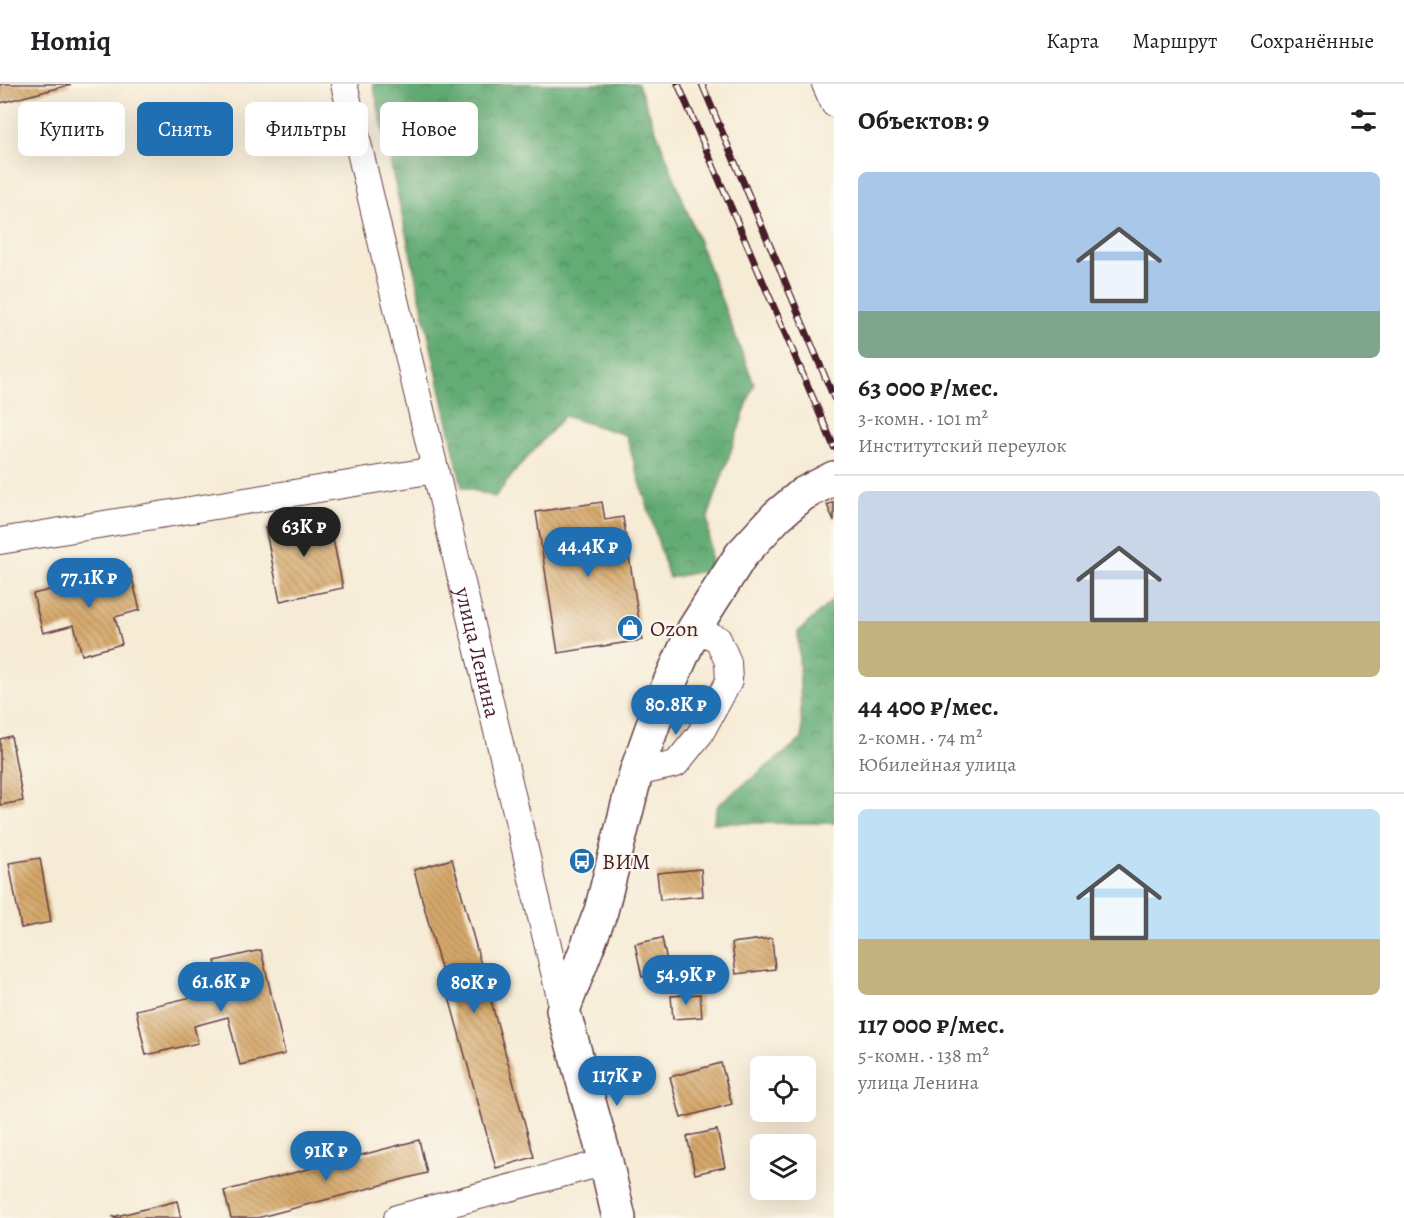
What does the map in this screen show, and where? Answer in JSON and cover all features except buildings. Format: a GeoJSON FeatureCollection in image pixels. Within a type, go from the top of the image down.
{"type":"FeatureCollection","features":[{"type":"Feature","properties":{"kind":"main road"},"geometry":{"type":"LineString","coordinates":[[563,1010],[601,911],[636,773],[661,702],[694,629],[741,555],[777,516],[803,494],[834,478]]}},
{"type":"Feature","properties":{"kind":"main road","name":"улица Ленина"},"geometry":{"type":"LineString","coordinates":[[563,1010],[606,1162],[619,1218]]}},
{"type":"Feature","properties":{"kind":"street","name":"улица Ленина"},"geometry":{"type":"LineString","coordinates":[[344,84],[563,1010]]}},
{"type":"Feature","properties":{"kind":"street"},"geometry":{"type":"LineString","coordinates":[[825,84],[834,104]]}},
{"type":"Feature","properties":{"kind":"street"},"geometry":{"type":"LineString","coordinates":[[0,541],[435,470]]}},
{"type":"Feature","properties":{"kind":"street"},"geometry":{"type":"LineString","coordinates":[[636,773],[676,764],[700,734],[729,681],[728,662],[718,639],[694,629]]}},
{"type":"Feature","properties":{"kind":"street"},"geometry":{"type":"LineString","coordinates":[[397,1218],[606,1162]]}},
{"type":"Feature","properties":{"kind":"green space"},"geometry":{"type":"Polygon","coordinates":[[[373,84],[638,84],[754,384],[708,517],[711,570],[669,578],[626,435],[564,416],[495,497],[462,487],[389,156],[478,156],[478,102],[380,102],[380,116],[373,84]]]}},
{"type":"Feature","properties":{"kind":"green space"},"geometry":{"type":"Polygon","coordinates":[[[834,599],[834,823],[713,823],[718,805],[802,739],[798,632],[834,599]]]}},
{"type":"Feature","properties":{"kind":"railway"},"geometry":{"type":"LineString","coordinates":[[678,84],[834,447]]}},
{"type":"Feature","properties":{"kind":"railway"},"geometry":{"type":"LineString","coordinates":[[702,84],[834,398]]}},
{"type":"Feature","properties":{"kind":"place","name":"Ozon"},"geometry":{"type":"Point","coordinates":[630,628]}},
{"type":"Feature","properties":{"kind":"place","name":"ВИМ"},"geometry":{"type":"Point","coordinates":[582,861]}}]}
